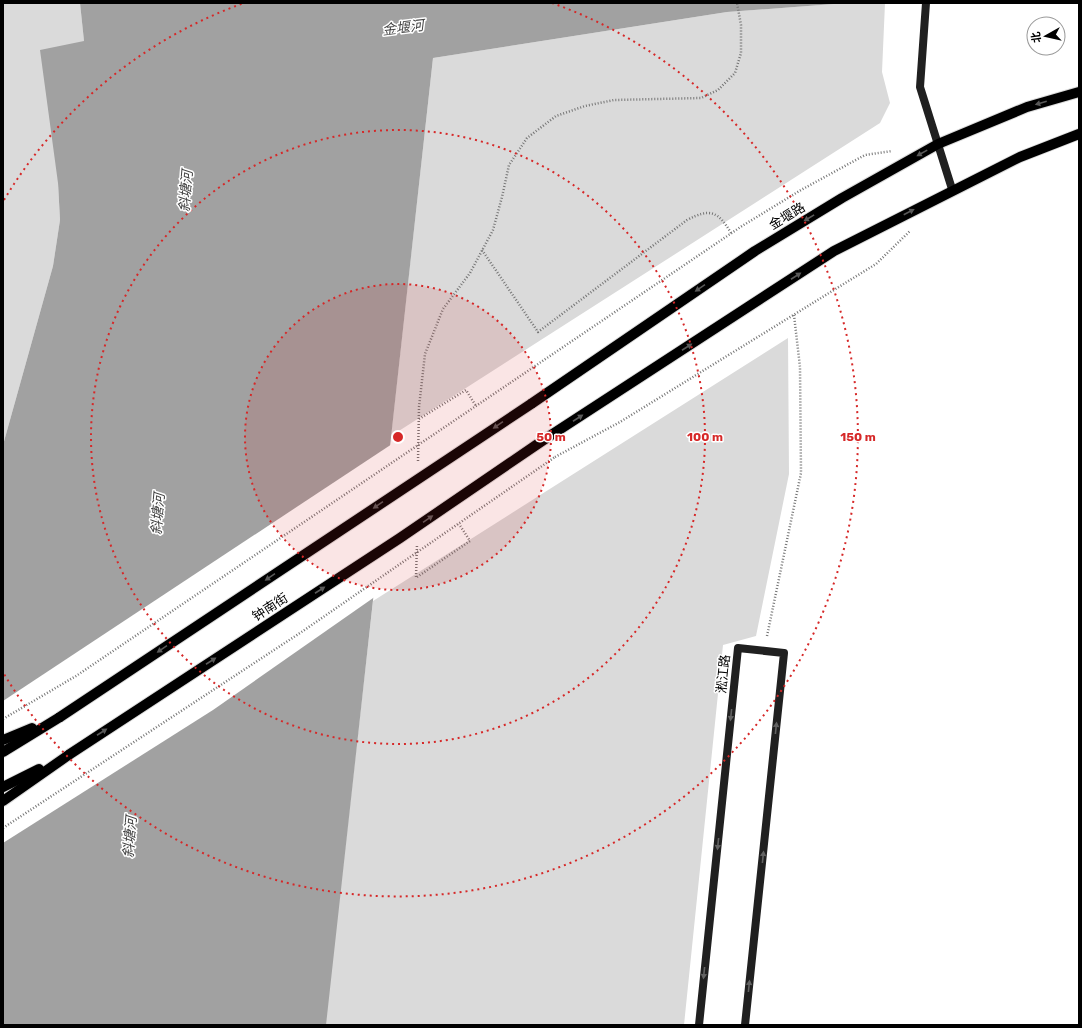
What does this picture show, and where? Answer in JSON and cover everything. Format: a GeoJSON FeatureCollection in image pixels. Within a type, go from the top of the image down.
{"type":"FeatureCollection","features":[{"type":"Feature","properties":{"kind":"main road","name":"金堰路"},"geometry":{"type":"LineString","coordinates":[[530,404],[755,251],[842,198],[938,144],[1027,107],[1079,92]]}},
{"type":"Feature","properties":{"kind":"main road"},"geometry":{"type":"LineString","coordinates":[[952,189],[1020,157],[1079,134]]}},
{"type":"Feature","properties":{"kind":"main road","name":"钟南街"},"geometry":{"type":"LineString","coordinates":[[3,787],[70,754],[400,538],[545,439],[834,252],[952,189]]}},
{"type":"Feature","properties":{"kind":"main road","name":"钟南街"},"geometry":{"type":"LineString","coordinates":[[3,752],[60,717],[530,404]]}},
{"type":"Feature","properties":{"kind":"main road"},"geometry":{"type":"LineString","coordinates":[[3,740],[60,717]]}},
{"type":"Feature","properties":{"kind":"main road"},"geometry":{"type":"LineString","coordinates":[[3,801],[70,754]]}},
{"type":"Feature","properties":{"kind":"street"},"geometry":{"type":"LineString","coordinates":[[926,3],[920,87],[952,189]]}},
{"type":"Feature","properties":{"kind":"street","name":"淞江路"},"geometry":{"type":"LineString","coordinates":[[699,1025],[738,648],[784,653],[745,1025]]}},
{"type":"Feature","properties":{"kind":"path"},"geometry":{"type":"LineString","coordinates":[[418,467],[419,419],[425,354],[443,309],[470,273],[493,230],[509,165],[527,138],[556,116],[606,101],[701,98],[718,90],[736,73],[741,53],[741,25],[737,3]]}},
{"type":"Feature","properties":{"kind":"path"},"geometry":{"type":"LineString","coordinates":[[3,720],[76,676],[730,233],[801,190],[865,155],[894,151]]}},
{"type":"Feature","properties":{"kind":"path"},"geometry":{"type":"LineString","coordinates":[[482,250],[538,332],[687,220],[702,212],[715,214],[725,223],[730,233]]}},
{"type":"Feature","properties":{"kind":"path"},"geometry":{"type":"LineString","coordinates":[[3,828],[303,631],[555,457],[620,422],[876,264],[914,227]]}},
{"type":"Feature","properties":{"kind":"path"},"geometry":{"type":"LineString","coordinates":[[764,651],[801,473],[800,367],[794,315]]}},
{"type":"Feature","properties":{"kind":"path"},"geometry":{"type":"LineString","coordinates":[[419,419],[466,390],[476,406]]}},
{"type":"Feature","properties":{"kind":"path"},"geometry":{"type":"LineString","coordinates":[[417,538],[416,577],[470,541],[459,524]]}},
{"type":"Feature","properties":{"kind":"shaded area"},"geometry":{"type":"Polygon","coordinates":[[[3,3],[80,3],[84,41],[58,184],[60,220],[53,266],[3,445],[3,3]]]}},
{"type":"Feature","properties":{"kind":"shaded area"},"geometry":{"type":"Polygon","coordinates":[[[847,3],[885,3],[882,72],[890,103],[880,123],[391,436],[433,58],[727,12],[847,3]]]}},
{"type":"Feature","properties":{"kind":"shaded area"},"geometry":{"type":"Polygon","coordinates":[[[788,338],[789,474],[756,636],[723,645],[684,1025],[325,1025],[373,601],[788,338]]]}},
{"type":"Feature","properties":{"kind":"water"},"geometry":{"type":"Polygon","coordinates":[[[80,3],[847,3],[727,12],[433,58],[326,1025],[3,1025],[3,445],[53,266],[60,220],[58,183],[40,50],[84,41],[80,3]]]}},
{"type":"Feature","properties":{"kind":"pier"},"geometry":{"type":"Polygon","coordinates":[[[392,444],[376,596],[213,710],[3,843],[3,701],[392,444]]]}},
{"type":"Feature","properties":{"kind":"water label","name":"金堰河"},"geometry":{"type":"Point","coordinates":[403,28]}},
{"type":"Feature","properties":{"kind":"water label","name":"斜塘河"},"geometry":{"type":"Point","coordinates":[186,191]}},
{"type":"Feature","properties":{"kind":"water label","name":"斜塘河"},"geometry":{"type":"Point","coordinates":[158,514]}},
{"type":"Feature","properties":{"kind":"water label","name":"斜塘河"},"geometry":{"type":"Point","coordinates":[130,837]}}]}
